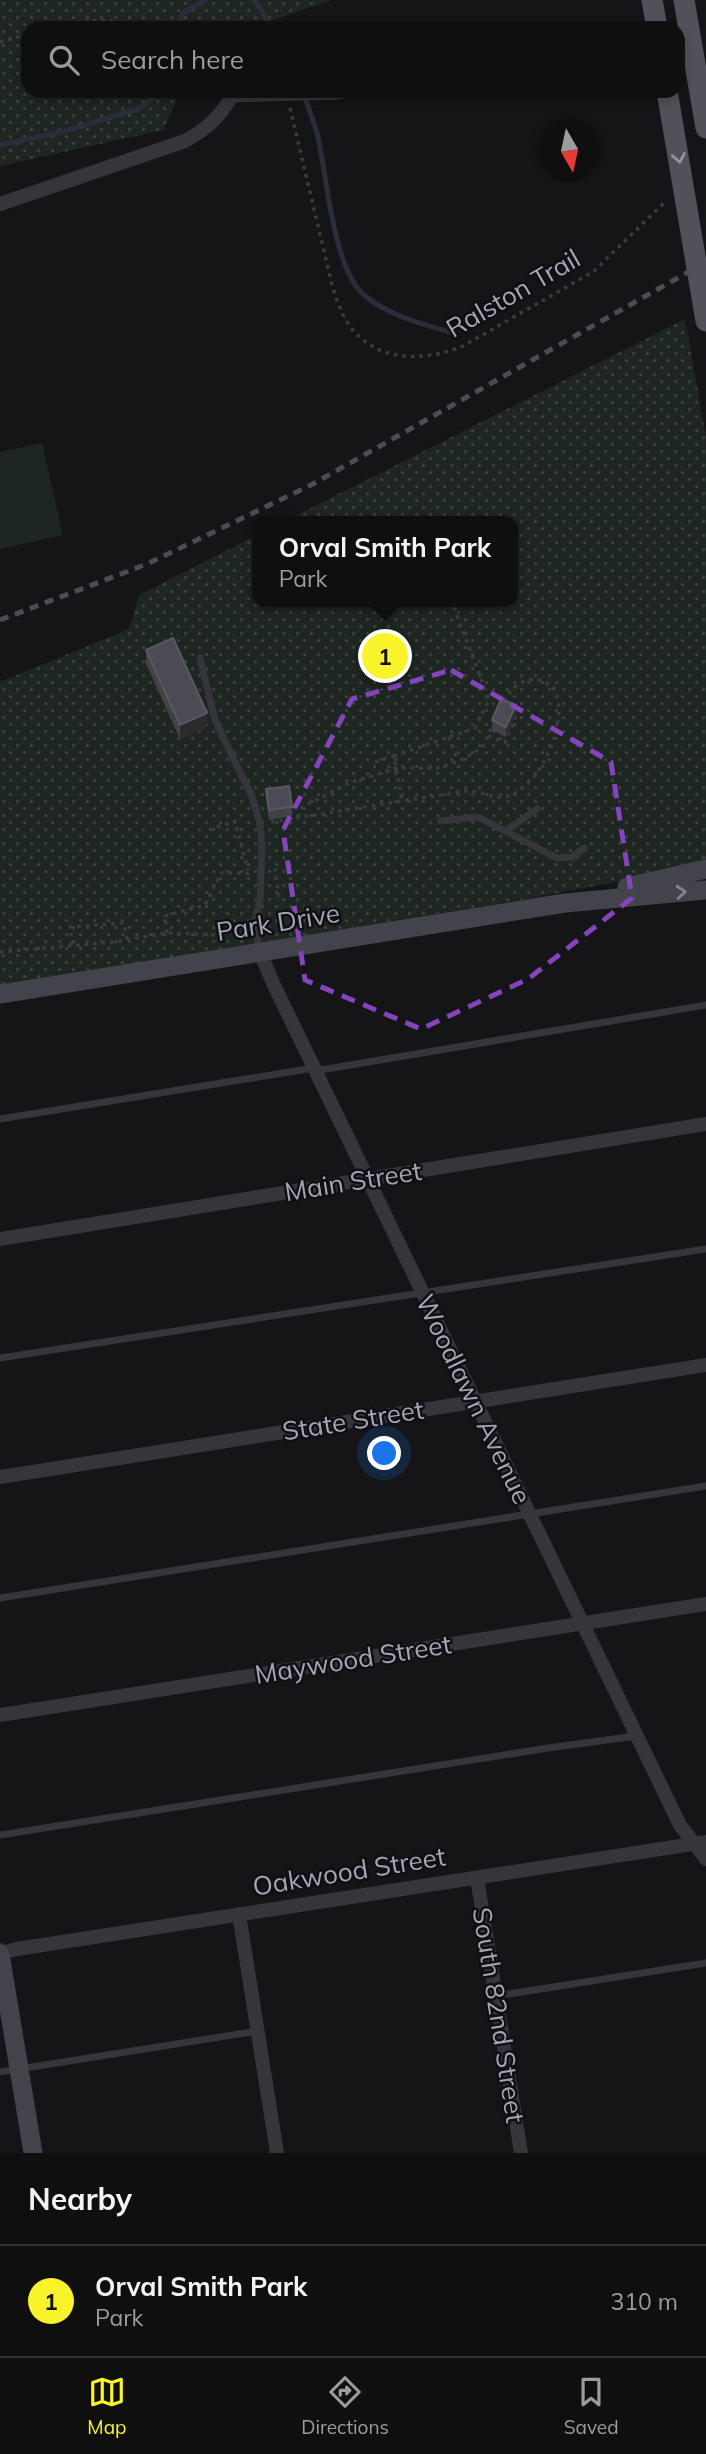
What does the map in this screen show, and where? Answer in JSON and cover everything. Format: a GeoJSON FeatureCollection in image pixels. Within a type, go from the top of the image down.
{"type":"FeatureCollection","features":[{"type":"Feature","properties":{"kind":"main road"},"geometry":{"type":"LineString","coordinates":[[652,0],[656,21]]}},
{"type":"Feature","properties":{"kind":"main road"},"geometry":{"type":"LineString","coordinates":[[684,0],[706,128]]}},
{"type":"Feature","properties":{"kind":"main road"},"geometry":{"type":"LineString","coordinates":[[668,98],[706,321]]}},
{"type":"Feature","properties":{"kind":"street"},"geometry":{"type":"LineString","coordinates":[[0,204],[186,142],[219,117],[230,99]]}},
{"type":"Feature","properties":{"kind":"street","name":"Park Drive"},"geometry":{"type":"LineString","coordinates":[[565,903],[706,869]]}},
{"type":"Feature","properties":{"kind":"street","name":"Park Drive"},"geometry":{"type":"LineString","coordinates":[[0,994],[565,903],[706,890]]}},
{"type":"Feature","properties":{"kind":"street","name":"Woodlawn Avenue"},"geometry":{"type":"LineString","coordinates":[[260,952],[314,1070],[680,1825],[700,1843],[706,1859]]}},
{"type":"Feature","properties":{"kind":"street","name":"Main Street"},"geometry":{"type":"LineString","coordinates":[[0,1239],[706,1124]]}},
{"type":"Feature","properties":{"kind":"street","name":"State Street"},"geometry":{"type":"LineString","coordinates":[[0,1477],[706,1365]]}},
{"type":"Feature","properties":{"kind":"street","name":"Maywood Street"},"geometry":{"type":"LineString","coordinates":[[0,1714],[706,1604]]}},
{"type":"Feature","properties":{"kind":"street","name":"Oakwood Street"},"geometry":{"type":"LineString","coordinates":[[0,1952],[700,1843]]}},
{"type":"Feature","properties":{"kind":"street","name":"South 82nd Street"},"geometry":{"type":"LineString","coordinates":[[477,1878],[521,2153]]}},
{"type":"Feature","properties":{"kind":"street"},"geometry":{"type":"LineString","coordinates":[[239,1914],[277,2153]]}},
{"type":"Feature","properties":{"kind":"street"},"geometry":{"type":"LineString","coordinates":[[0,1952],[10,2070],[33,2153]]}},
{"type":"Feature","properties":{"kind":"lane"},"geometry":{"type":"LineString","coordinates":[[230,99],[276,98]]}},
{"type":"Feature","properties":{"kind":"lane"},"geometry":{"type":"LineString","coordinates":[[200,658],[215,720],[256,810],[262,846],[260,900],[254,926],[260,952]]}},
{"type":"Feature","properties":{"kind":"lane"},"geometry":{"type":"LineString","coordinates":[[506,831],[537,809]]}},
{"type":"Feature","properties":{"kind":"lane"},"geometry":{"type":"LineString","coordinates":[[441,821],[478,817],[557,858],[572,857],[584,848]]}},
{"type":"Feature","properties":{"kind":"lane"},"geometry":{"type":"LineString","coordinates":[[0,1119],[706,1005]]}},
{"type":"Feature","properties":{"kind":"lane"},"geometry":{"type":"LineString","coordinates":[[0,1359],[706,1250]]}},
{"type":"Feature","properties":{"kind":"lane"},"geometry":{"type":"LineString","coordinates":[[0,1598],[706,1486]]}},
{"type":"Feature","properties":{"kind":"lane"},"geometry":{"type":"LineString","coordinates":[[0,1835],[637,1735]]}},
{"type":"Feature","properties":{"kind":"lane"},"geometry":{"type":"LineString","coordinates":[[496,1996],[706,1963]]}},
{"type":"Feature","properties":{"kind":"lane"},"geometry":{"type":"LineString","coordinates":[[10,2070],[258,2031]]}},
{"type":"Feature","properties":{"kind":"path"},"geometry":{"type":"LineString","coordinates":[[82,21],[116,21]]}},
{"type":"Feature","properties":{"kind":"path"},"geometry":{"type":"LineString","coordinates":[[0,42],[21,36]]}},
{"type":"Feature","properties":{"kind":"path","name":"Ralston Trail"},"geometry":{"type":"LineString","coordinates":[[286,98],[293,116],[339,308],[350,327],[365,341],[398,356],[431,356],[455,350],[577,281],[594,271],[675,194]]}},
{"type":"Feature","properties":{"kind":"path"},"geometry":{"type":"LineString","coordinates":[[375,762],[475,728],[489,700],[454,607]]}},
{"type":"Feature","properties":{"kind":"path"},"geometry":{"type":"LineString","coordinates":[[267,822],[465,791],[500,797],[517,792],[539,768],[555,735],[560,704],[552,686],[531,679],[518,683],[502,704],[518,711],[505,742],[488,736]]}},
{"type":"Feature","properties":{"kind":"path"},"geometry":{"type":"LineString","coordinates":[[298,817],[302,807],[308,803],[349,783],[397,768],[438,768],[458,762],[479,750],[493,725]]}},
{"type":"Feature","properties":{"kind":"path"},"geometry":{"type":"LineString","coordinates":[[449,737],[458,762]]}},
{"type":"Feature","properties":{"kind":"path"},"geometry":{"type":"LineString","coordinates":[[394,756],[402,801]]}},
{"type":"Feature","properties":{"kind":"path"},"geometry":{"type":"LineString","coordinates":[[209,830],[234,821],[249,873]]}},
{"type":"Feature","properties":{"kind":"path"},"geometry":{"type":"LineString","coordinates":[[273,860],[279,897]]}},
{"type":"Feature","properties":{"kind":"path"},"geometry":{"type":"LineString","coordinates":[[167,933],[165,916],[205,905],[221,873],[261,874]]}},
{"type":"Feature","properties":{"kind":"path"},"geometry":{"type":"LineString","coordinates":[[72,945],[70,927],[124,923],[127,940]]}},
{"type":"Feature","properties":{"kind":"path"},"geometry":{"type":"LineString","coordinates":[[0,952],[127,940],[167,933],[221,935]]}},
{"type":"Feature","properties":{"kind":"highlighted area"},"geometry":{"type":"Polygon","coordinates":[[[451,670],[611,762],[632,898],[528,979],[421,1029],[305,980],[283,830],[352,699],[451,670]]]}},
{"type":"Feature","properties":{"kind":"shaded area"},"geometry":{"type":"Polygon","coordinates":[[[0,0],[332,0],[270,21],[21,21],[21,98],[178,98],[163,130],[0,166],[0,0]]]}},
{"type":"Feature","properties":{"kind":"shaded area"},"geometry":{"type":"Polygon","coordinates":[[[685,319],[706,437],[706,865],[520,900],[0,985],[0,682],[129,629],[139,595],[252,538],[252,607],[518,607],[518,516],[295,516],[685,319]]]}},
{"type":"Feature","properties":{"kind":"shaded area"},"geometry":{"type":"Polygon","coordinates":[[[42,443],[63,535],[0,549],[0,452],[42,443]]]}},
{"type":"Feature","properties":{"kind":"building"},"geometry":{"type":"Polygon","coordinates":[[[173,638],[207,713],[180,725],[146,650],[173,638]]]}},
{"type":"Feature","properties":{"kind":"building"},"geometry":{"type":"Polygon","coordinates":[[[501,699],[516,705],[506,727],[492,720],[501,699]]]}},
{"type":"Feature","properties":{"kind":"building"},"geometry":{"type":"Polygon","coordinates":[[[289,786],[292,807],[269,810],[266,789],[289,786]]]}},
{"type":"Feature","properties":{"kind":"waterway"},"geometry":{"type":"LineString","coordinates":[[179,21],[183,13],[205,0]]}},
{"type":"Feature","properties":{"kind":"waterway"},"geometry":{"type":"LineString","coordinates":[[254,0],[268,21]]}},
{"type":"Feature","properties":{"kind":"waterway"},"geometry":{"type":"LineString","coordinates":[[0,145],[66,131],[137,109],[152,98]]}},
{"type":"Feature","properties":{"kind":"waterway"},"geometry":{"type":"LineString","coordinates":[[305,98],[318,137],[338,244],[353,282],[364,295],[384,308],[453,333]]}},
{"type":"Feature","properties":{"kind":"railway"},"geometry":{"type":"LineString","coordinates":[[0,620],[147,564],[311,485],[706,262]]}},
{"type":"Feature","properties":{"kind":"place","name":"Orval Smith Park"},"geometry":{"type":"Point","coordinates":[385,656]}}]}
